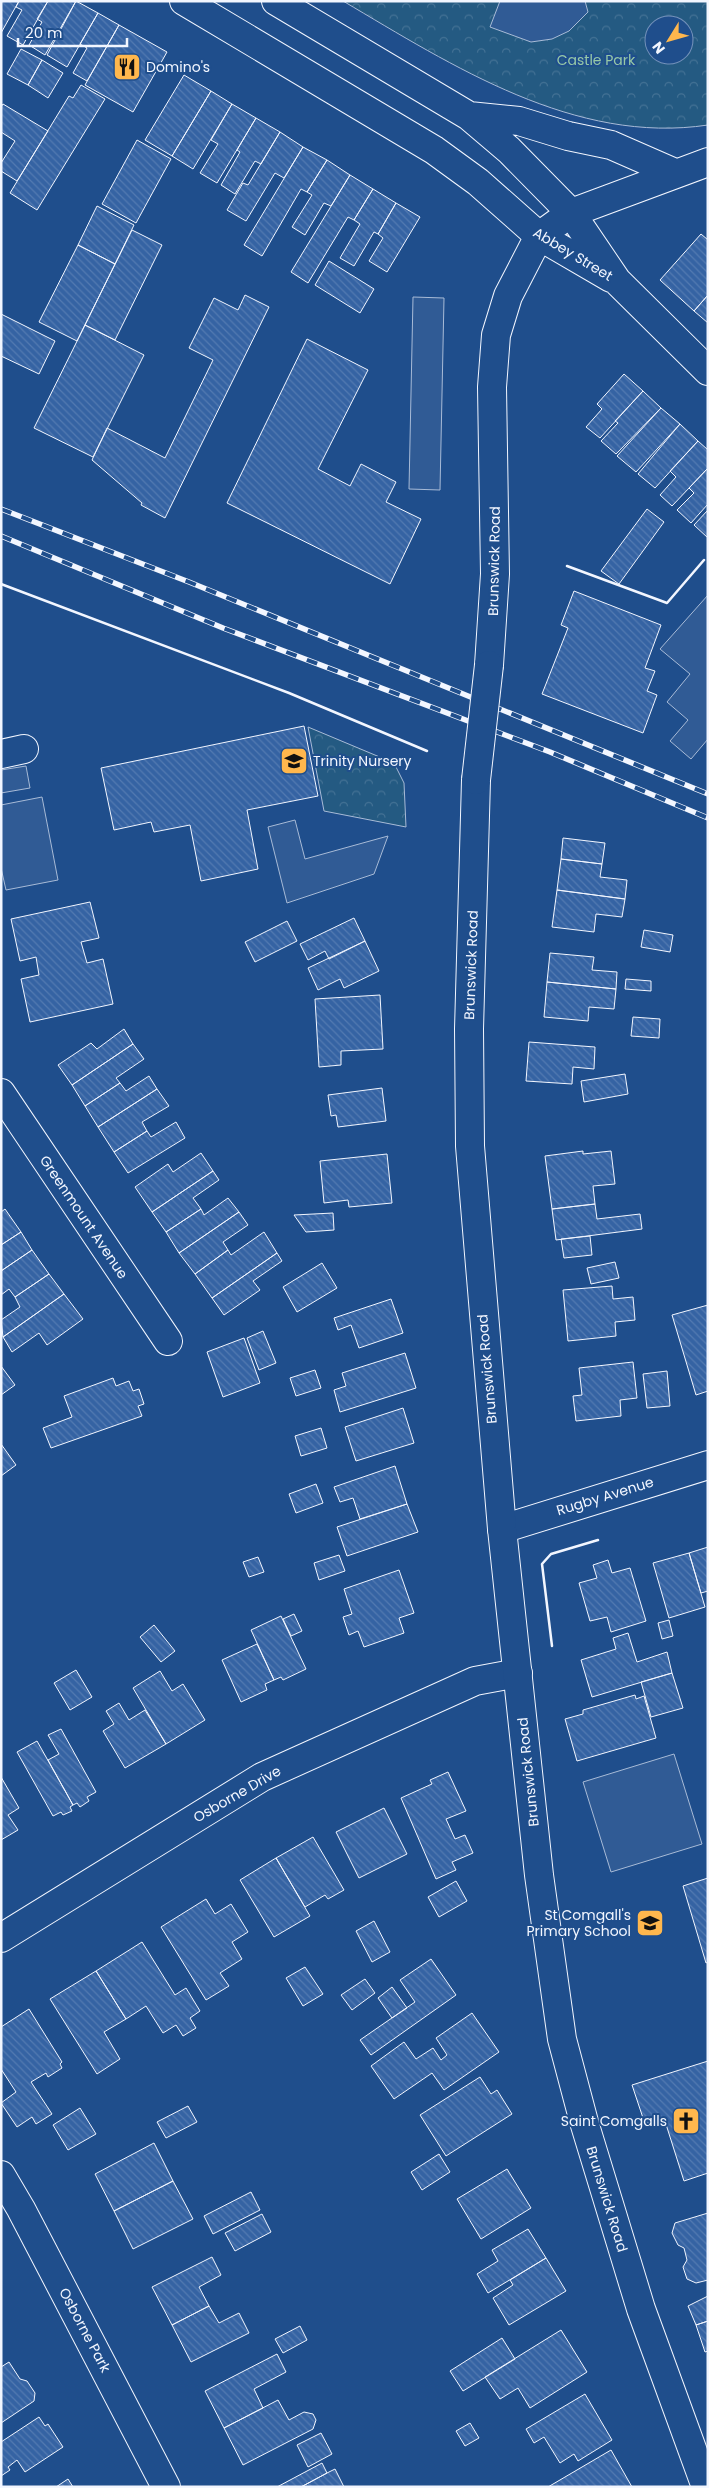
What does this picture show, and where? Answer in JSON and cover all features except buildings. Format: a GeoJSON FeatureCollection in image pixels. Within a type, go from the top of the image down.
{"type":"FeatureCollection","features":[{"type":"Feature","properties":{"kind":"main road","name":"Abbey Street"},"geometry":{"type":"LineString","coordinates":[[184,1],[434,150],[478,182],[540,236],[617,282]]}},
{"type":"Feature","properties":{"kind":"main road","name":"Abbey Street"},"geometry":{"type":"LineString","coordinates":[[276,1],[469,116],[509,150],[572,213],[617,282]]}},
{"type":"Feature","properties":{"kind":"main road"},"geometry":{"type":"LineString","coordinates":[[469,116],[519,121],[568,136],[611,145],[675,173]]}},
{"type":"Feature","properties":{"kind":"main road"},"geometry":{"type":"LineString","coordinates":[[540,236],[572,213],[708,162]]}},
{"type":"Feature","properties":{"kind":"main road","name":"Brunswick Road"},"geometry":{"type":"LineString","coordinates":[[540,236],[508,296],[496,335],[492,387],[495,574],[489,665],[476,780],[469,1029],[470,1146],[484,1340],[539,1875],[562,2039],[584,2122],[641,2309],[706,2487]]}},
{"type":"Feature","properties":{"kind":"main road"},"geometry":{"type":"LineString","coordinates":[[617,282],[708,371]]}},
{"type":"Feature","properties":{"kind":"main road","name":"Greenmount Avenue"},"geometry":{"type":"LineString","coordinates":[[1,1092],[168,1341]]}},
{"type":"Feature","properties":{"kind":"main road","name":"Rugby Avenue"},"geometry":{"type":"LineString","coordinates":[[502,1529],[708,1465]]}},
{"type":"Feature","properties":{"kind":"main road","name":"Osborne Drive"},"geometry":{"type":"LineString","coordinates":[[1,1938],[262,1777],[476,1681],[518,1673]]}},
{"type":"Feature","properties":{"kind":"main road","name":"Osborne Park"},"geometry":{"type":"LineString","coordinates":[[1,2175],[21,2208],[166,2487]]}},
{"type":"Feature","properties":{"kind":"green space","name":"Castle Park"},"geometry":{"type":"Polygon","coordinates":[[[343,1],[708,1],[708,125],[659,128],[610,123],[563,112],[517,95],[428,51],[343,1]]]}},
{"type":"Feature","properties":{"kind":"green space"},"geometry":{"type":"Polygon","coordinates":[[[308,727],[394,763],[404,783],[406,827],[324,811],[308,727]]]}},
{"type":"Feature","properties":{"kind":"shaded area"},"geometry":{"type":"Polygon","coordinates":[[[500,1],[585,1],[588,12],[569,31],[552,39],[531,42],[490,27],[500,1]]]}},
{"type":"Feature","properties":{"kind":"shaded area"},"geometry":{"type":"Polygon","coordinates":[[[413,297],[444,298],[440,490],[409,489],[413,297]]]}},
{"type":"Feature","properties":{"kind":"shaded area"},"geometry":{"type":"Polygon","coordinates":[[[708,595],[708,739],[691,759],[670,741],[688,720],[667,702],[690,674],[660,649],[708,595]]]}},
{"type":"Feature","properties":{"kind":"shaded area"},"geometry":{"type":"Polygon","coordinates":[[[26,766],[30,788],[1,793],[1,770],[26,766]]]}},
{"type":"Feature","properties":{"kind":"shaded area"},"geometry":{"type":"Polygon","coordinates":[[[42,797],[58,880],[6,890],[1,868],[1,805],[42,797]]]}},
{"type":"Feature","properties":{"kind":"shaded area"},"geometry":{"type":"Polygon","coordinates":[[[295,820],[305,859],[388,836],[374,874],[287,903],[268,827],[295,820]]]}},
{"type":"Feature","properties":{"kind":"shaded area"},"geometry":{"type":"Polygon","coordinates":[[[674,1754],[702,1844],[611,1872],[583,1782],[674,1754]]]}},
{"type":"Feature","properties":{"kind":"railway"},"geometry":{"type":"LineString","coordinates":[[1,509],[189,582],[708,794]]}},
{"type":"Feature","properties":{"kind":"railway"},"geometry":{"type":"LineString","coordinates":[[1,536],[223,628],[550,752],[708,818]]}},
{"type":"Feature","properties":{"kind":"wall"},"geometry":{"type":"LineString","coordinates":[[567,566],[667,603],[704,560]]}},
{"type":"Feature","properties":{"kind":"wall"},"geometry":{"type":"LineString","coordinates":[[1,584],[289,693],[427,751]]}},
{"type":"Feature","properties":{"kind":"wall"},"geometry":{"type":"LineString","coordinates":[[552,1646],[542,1564],[551,1554],[598,1540]]}},
{"type":"Feature","properties":{"kind":"place","name":"Domino's"},"geometry":{"type":"Point","coordinates":[127,67]}},
{"type":"Feature","properties":{"kind":"place","name":"Trinity Nursery"},"geometry":{"type":"Point","coordinates":[294,761]}},
{"type":"Feature","properties":{"kind":"place","name":"St Comgall's Primary School"},"geometry":{"type":"Point","coordinates":[650,1923]}},
{"type":"Feature","properties":{"kind":"place","name":"Saint Comgalls"},"geometry":{"type":"Point","coordinates":[686,2121]}}]}
